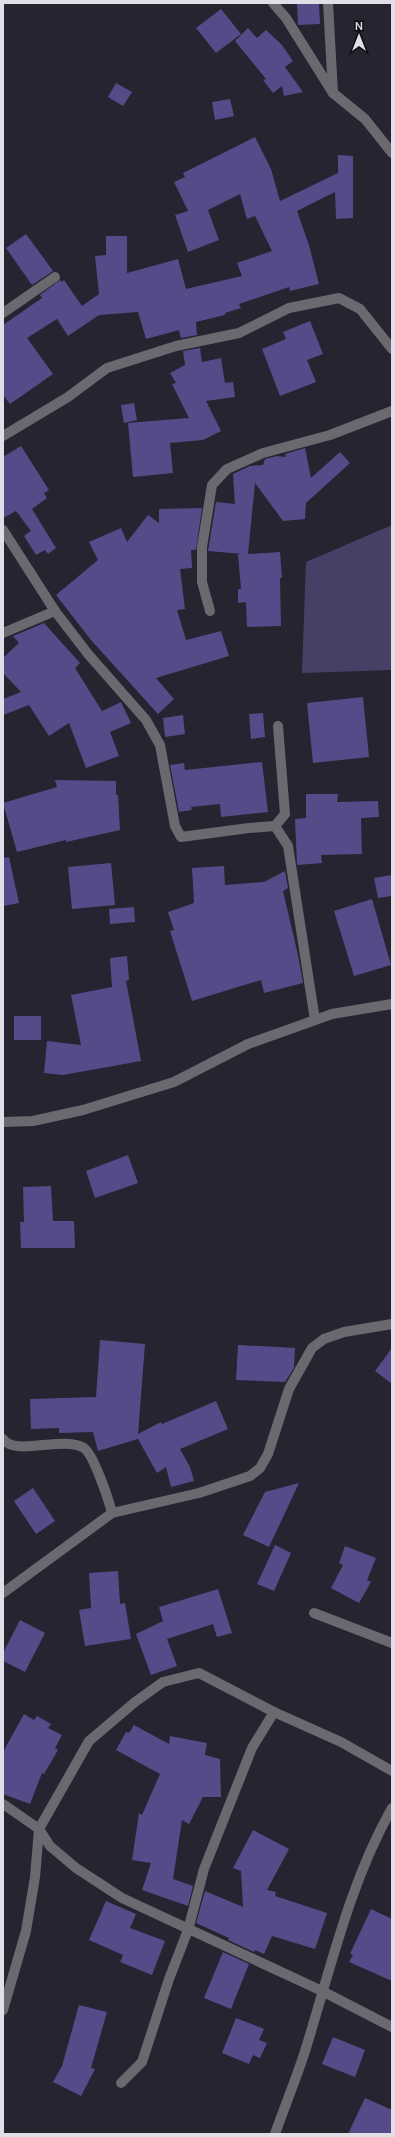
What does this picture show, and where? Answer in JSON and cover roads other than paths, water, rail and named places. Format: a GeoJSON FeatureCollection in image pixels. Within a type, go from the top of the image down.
{"type":"FeatureCollection","features":[{"type":"Feature","properties":{"kind":"street"},"geometry":{"type":"LineString","coordinates":[[273,3],[286,18],[333,94],[365,119],[392,153]]}},
{"type":"Feature","properties":{"kind":"street"},"geometry":{"type":"LineString","coordinates":[[328,3],[333,94]]}},
{"type":"Feature","properties":{"kind":"street"},"geometry":{"type":"LineString","coordinates":[[3,313],[55,277]]}},
{"type":"Feature","properties":{"kind":"street"},"geometry":{"type":"LineString","coordinates":[[3,436],[68,398],[107,368],[176,346],[239,333],[289,308],[339,298],[360,309],[392,349]]}},
{"type":"Feature","properties":{"kind":"street"},"geometry":{"type":"LineString","coordinates":[[210,611],[202,582],[202,548],[212,485],[227,469],[263,453],[330,435],[392,411]]}},
{"type":"Feature","properties":{"kind":"street"},"geometry":{"type":"LineString","coordinates":[[3,530],[55,611],[88,654],[146,720],[160,745],[175,826],[181,837],[275,826],[285,814],[278,726]]}},
{"type":"Feature","properties":{"kind":"street"},"geometry":{"type":"LineString","coordinates":[[3,633],[55,611]]}},
{"type":"Feature","properties":{"kind":"street"},"geometry":{"type":"LineString","coordinates":[[275,826],[288,846],[315,1020]]}},
{"type":"Feature","properties":{"kind":"street"},"geometry":{"type":"LineString","coordinates":[[3,1122],[33,1121],[61,1116],[174,1082],[248,1044],[315,1020],[332,1014],[392,1004]]}},
{"type":"Feature","properties":{"kind":"street"},"geometry":{"type":"LineString","coordinates":[[3,1593],[112,1513],[199,1493],[250,1476],[260,1468],[268,1454],[289,1389],[312,1348],[324,1340],[344,1332],[392,1324]]}},
{"type":"Feature","properties":{"kind":"street"},"geometry":{"type":"LineString","coordinates":[[3,1439],[5,1442],[15,1446],[61,1443],[74,1444],[85,1449],[106,1489],[112,1513]]}},
{"type":"Feature","properties":{"kind":"street"},"geometry":{"type":"LineString","coordinates":[[314,1613],[392,1643]]}},
{"type":"Feature","properties":{"kind":"street"},"geometry":{"type":"LineString","coordinates":[[3,2010],[26,1931],[35,1877],[39,1829],[89,1741],[135,1702],[163,1682],[199,1673],[274,1712],[341,1742],[392,1771]]}},
{"type":"Feature","properties":{"kind":"street"},"geometry":{"type":"LineString","coordinates":[[122,2083],[142,2062],[169,1979],[188,1930],[204,1869],[252,1748],[274,1712]]}},
{"type":"Feature","properties":{"kind":"street"},"geometry":{"type":"LineString","coordinates":[[3,1804],[39,1829],[50,1846],[76,1868],[122,1898],[322,1991],[392,2027]]}},
{"type":"Feature","properties":{"kind":"street"},"geometry":{"type":"LineString","coordinates":[[275,2134],[305,2049],[322,1991],[354,1894],[384,1822],[392,1808]]}}]}
